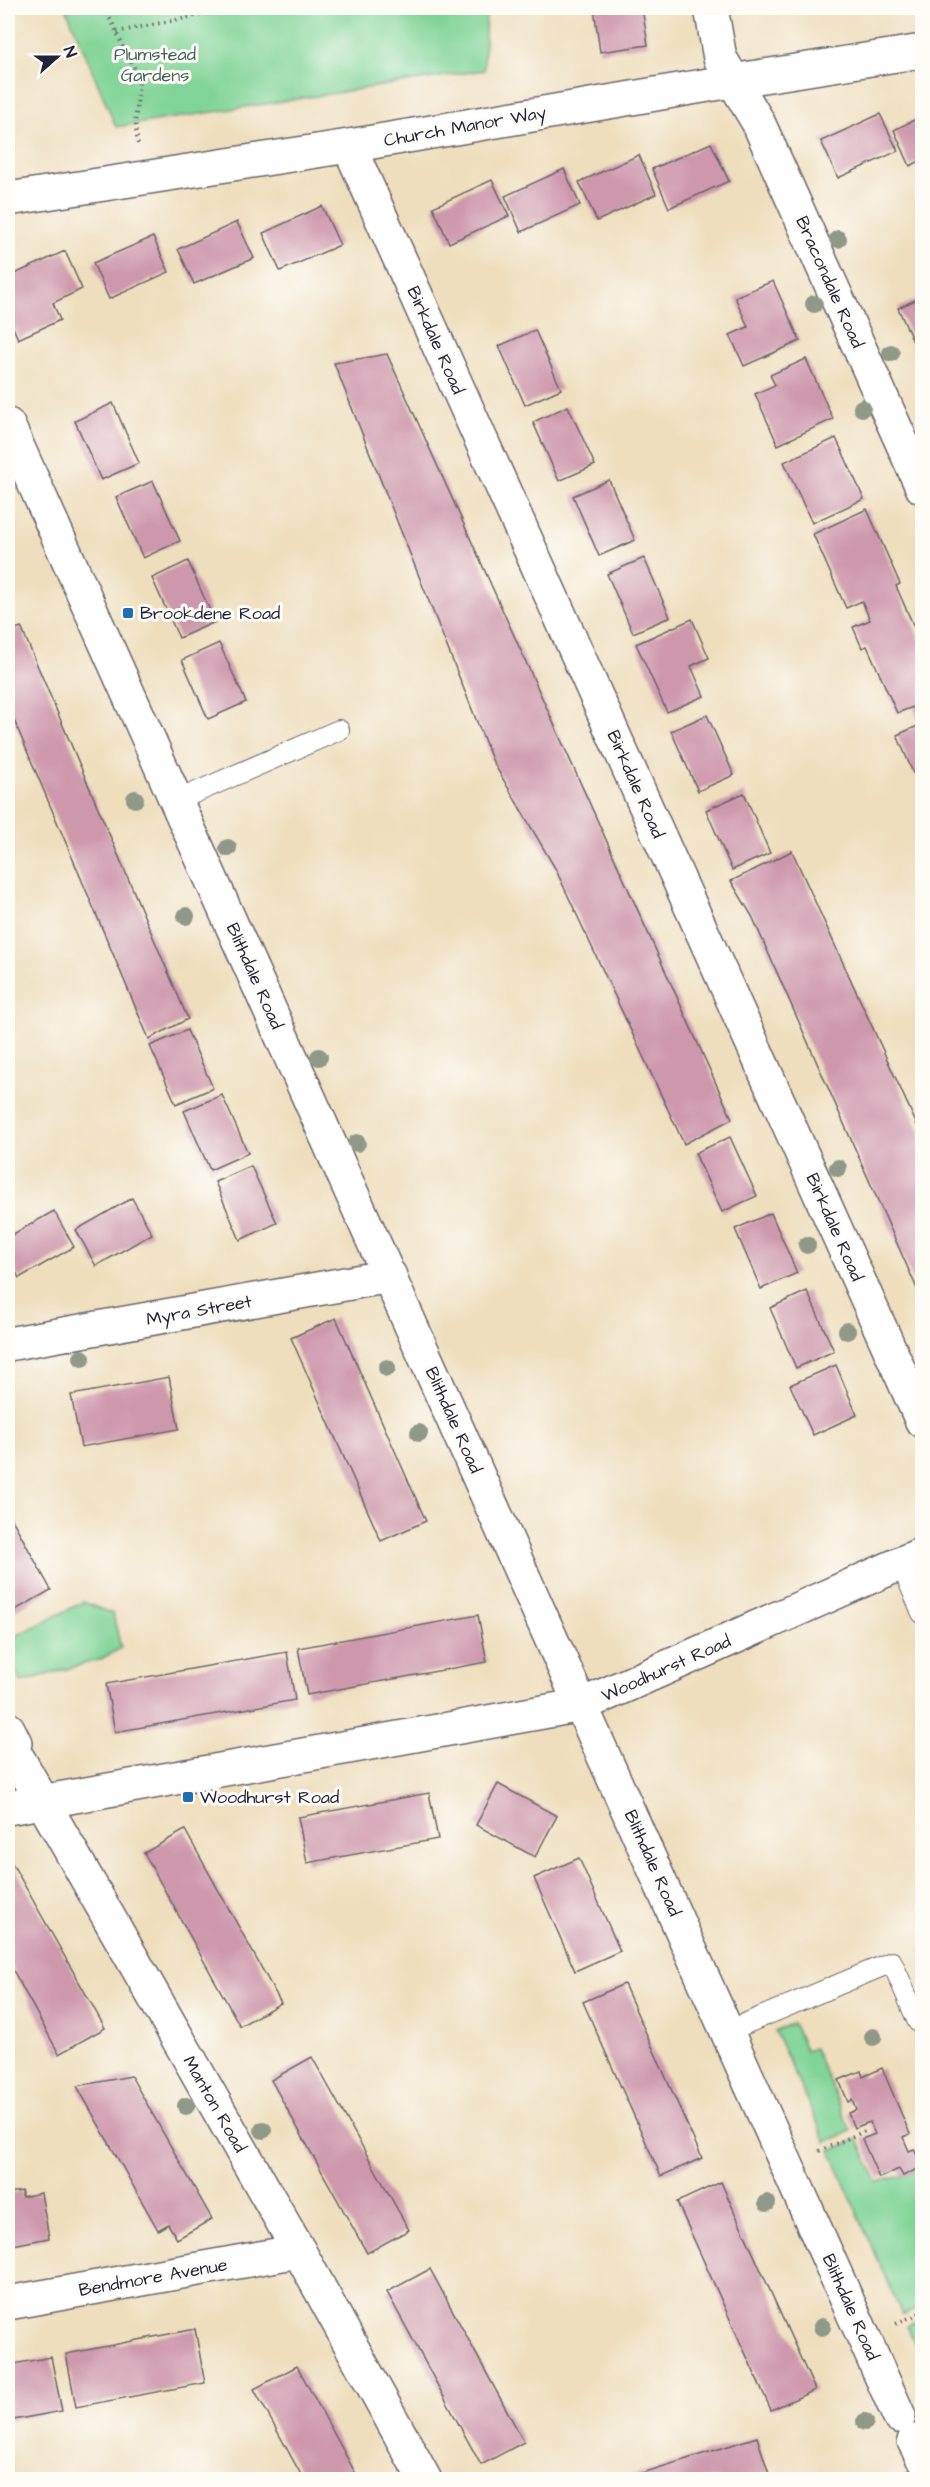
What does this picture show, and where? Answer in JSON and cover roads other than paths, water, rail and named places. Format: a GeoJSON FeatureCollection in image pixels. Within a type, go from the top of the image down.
{"type":"FeatureCollection","features":[{"type":"Feature","properties":{"kind":"street","name":"Bracondale Road"},"geometry":{"type":"LineString","coordinates":[[711,8],[720,58],[758,122],[922,486]]}},
{"type":"Feature","properties":{"kind":"street","name":"Church Manor Way"},"geometry":{"type":"LineString","coordinates":[[8,199],[349,146],[922,51]]}},
{"type":"Feature","properties":{"kind":"street","name":"Birkdale Road"},"geometry":{"type":"LineString","coordinates":[[349,146],[922,1421]]}},
{"type":"Feature","properties":{"kind":"street","name":"Blithdale Road"},"geometry":{"type":"LineString","coordinates":[[8,425],[912,2438]]}},
{"type":"Feature","properties":{"kind":"street","name":"Myra Street"},"geometry":{"type":"LineString","coordinates":[[8,1344],[390,1276]]}},
{"type":"Feature","properties":{"kind":"street","name":"Woodhurst Road"},"geometry":{"type":"LineString","coordinates":[[8,1809],[582,1704],[912,1559]]}},
{"type":"Feature","properties":{"kind":"street","name":"Manton Road"},"geometry":{"type":"LineString","coordinates":[[14,1744],[44,1802],[299,2251],[425,2480]]}},
{"type":"Feature","properties":{"kind":"street","name":"Bendmore Avenue"},"geometry":{"type":"LineString","coordinates":[[8,2303],[299,2251]]}},
{"type":"Feature","properties":{"kind":"lane"},"geometry":{"type":"LineString","coordinates":[[176,801],[339,730]]}},
{"type":"Feature","properties":{"kind":"lane"},"geometry":{"type":"LineString","coordinates":[[912,1559],[922,1613]]}},
{"type":"Feature","properties":{"kind":"lane"},"geometry":{"type":"LineString","coordinates":[[728,2031],[892,1962],[918,2022]]}},
{"type":"Feature","properties":{"kind":"place","name":"Brookdene Road"},"geometry":{"type":"Point","coordinates":[128,613]}},
{"type":"Feature","properties":{"kind":"place","name":"Woodhurst Road"},"geometry":{"type":"Point","coordinates":[188,1797]}},
{"type":"Feature","properties":{"kind":"park label","name":"Plumstead Gardens"},"geometry":{"type":"Point","coordinates":[155,64]}}]}
